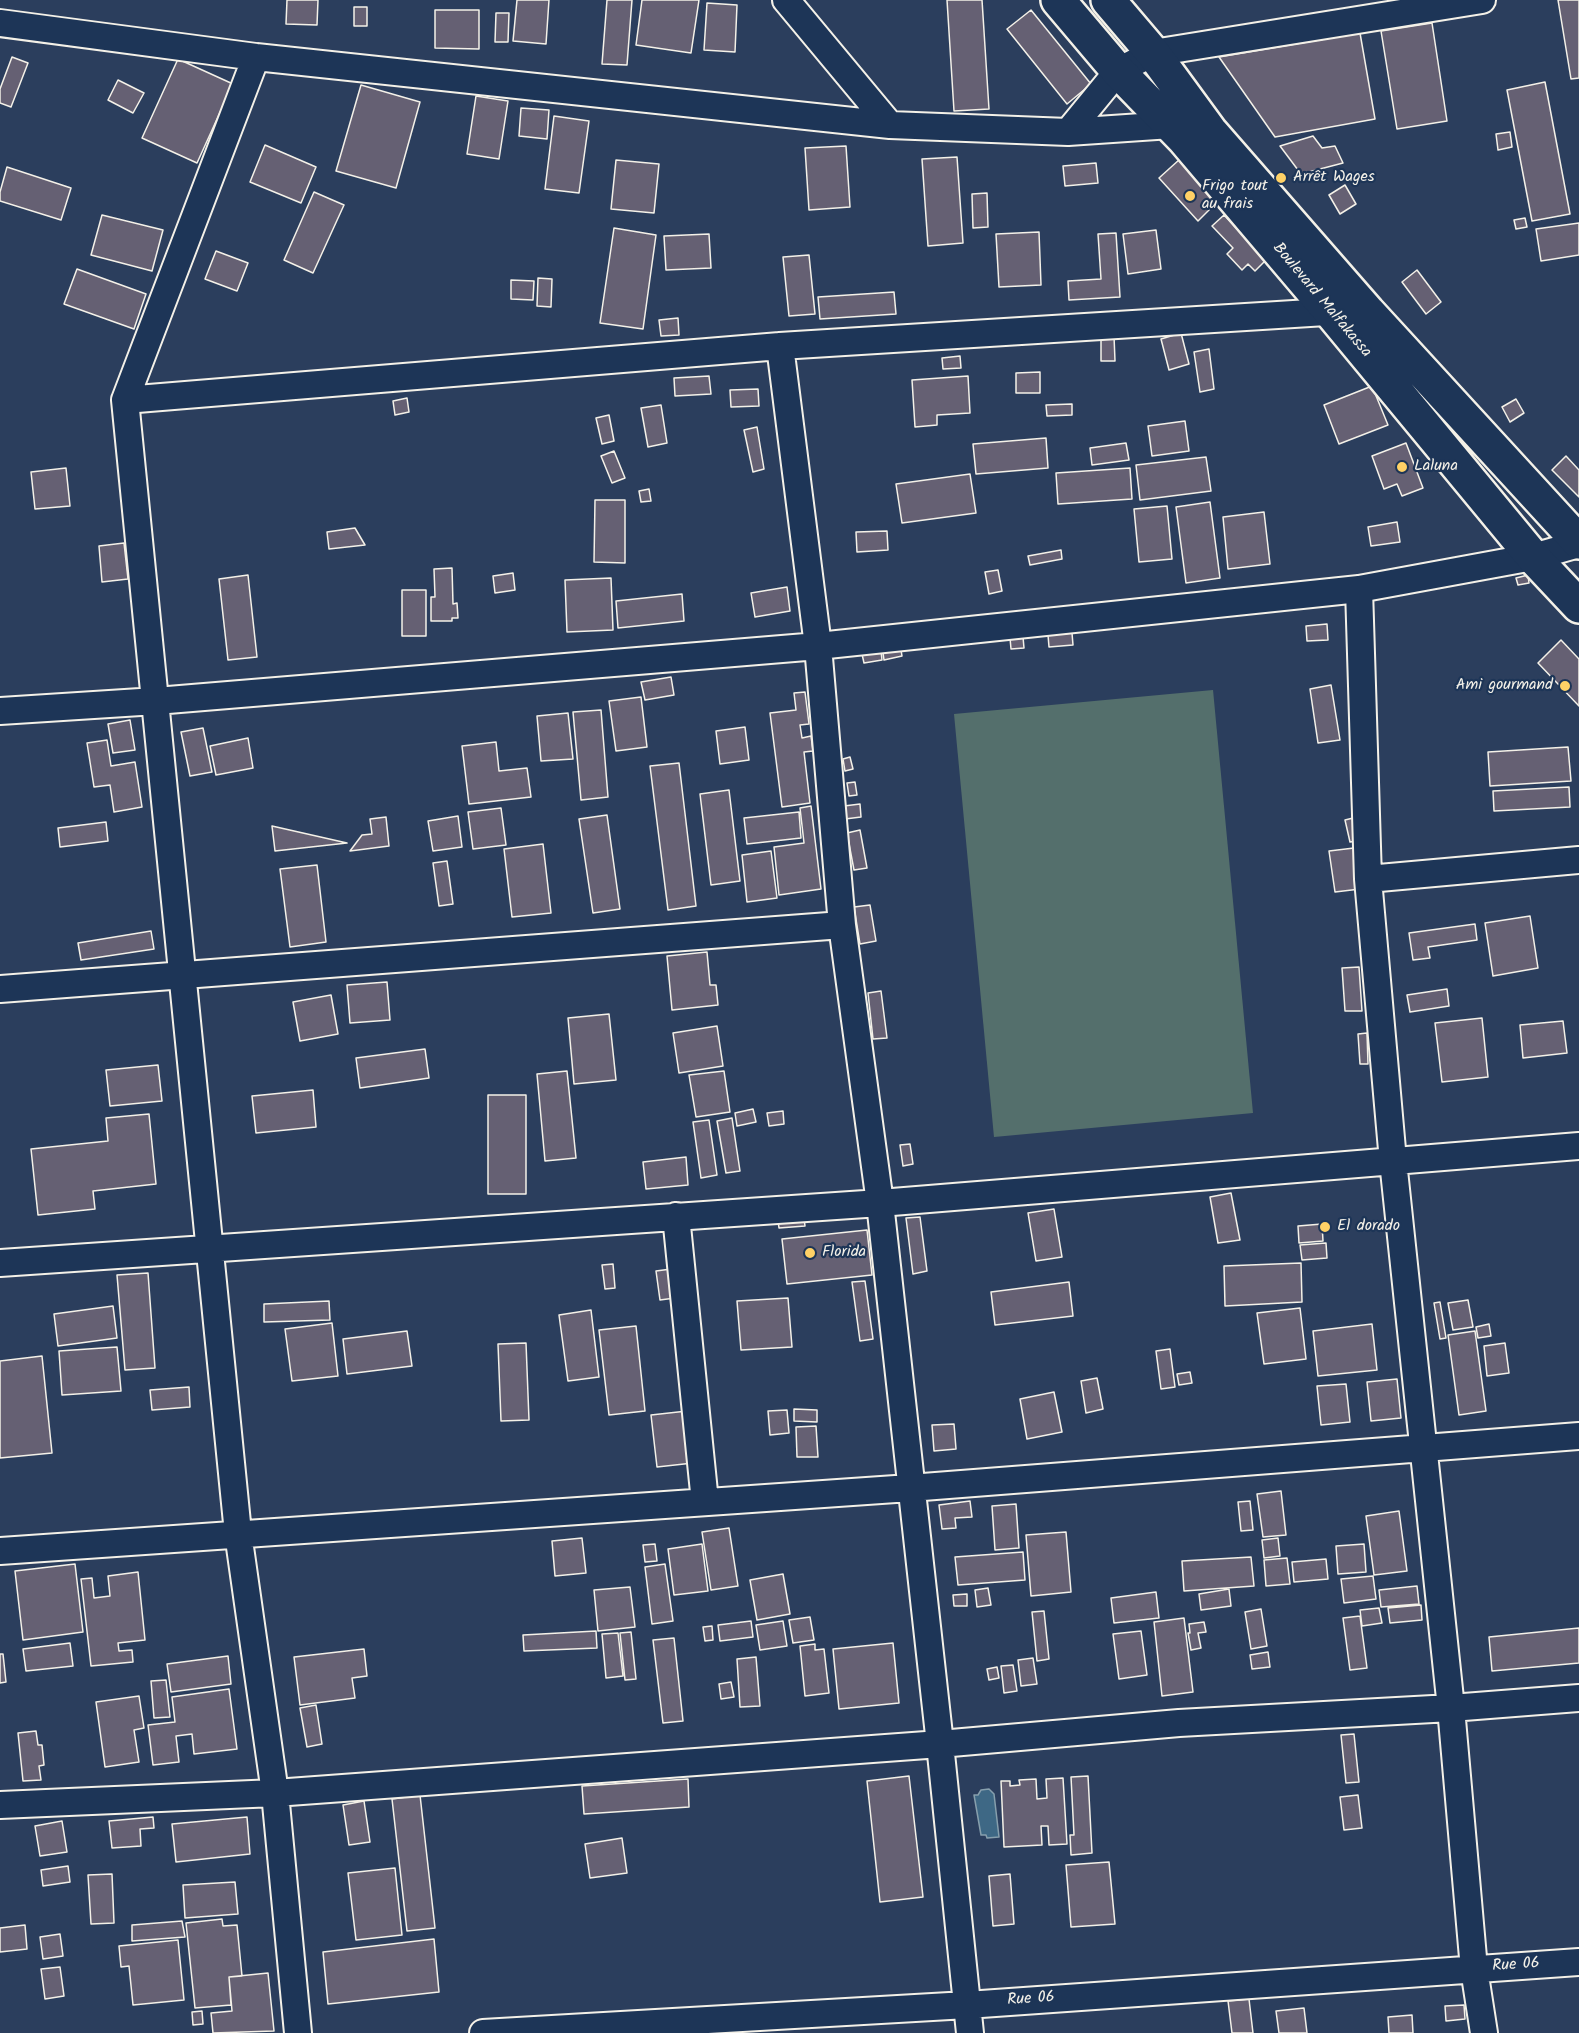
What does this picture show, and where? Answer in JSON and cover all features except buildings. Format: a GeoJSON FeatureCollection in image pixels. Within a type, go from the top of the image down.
{"type":"FeatureCollection","features":[{"type":"Feature","properties":{"kind":"main road","name":"Boulevard Malfakassa"},"geometry":{"type":"LineString","coordinates":[[1058,0],[1118,71],[1171,125],[1329,310],[1533,557],[1579,606]]}},
{"type":"Feature","properties":{"kind":"main road","name":"Boulevard Malfakassa"},"geometry":{"type":"LineString","coordinates":[[1108,0],[1153,53],[1210,131],[1368,312],[1579,543]]}},
{"type":"Feature","properties":{"kind":"street"},"geometry":{"type":"LineString","coordinates":[[786,0],[890,125]]}},
{"type":"Feature","properties":{"kind":"street"},"geometry":{"type":"LineString","coordinates":[[1068,132],[1118,71],[1153,53],[1482,0]]}},
{"type":"Feature","properties":{"kind":"street"},"geometry":{"type":"LineString","coordinates":[[0,23],[256,57],[890,125],[1068,132],[1171,125],[1210,131]]}},
{"type":"Feature","properties":{"kind":"street"},"geometry":{"type":"LineString","coordinates":[[256,57],[125,399],[238,1533],[275,1793],[298,2033]]}},
{"type":"Feature","properties":{"kind":"street"},"geometry":{"type":"LineString","coordinates":[[125,399],[780,346],[1329,310],[1368,312]]}},
{"type":"Feature","properties":{"kind":"street"},"geometry":{"type":"LineString","coordinates":[[780,346],[819,646],[842,925],[880,1203],[970,2033]]}},
{"type":"Feature","properties":{"kind":"street"},"geometry":{"type":"LineString","coordinates":[[0,711],[156,701],[819,646],[1359,589],[1533,557],[1579,543]]}},
{"type":"Feature","properties":{"kind":"street"},"geometry":{"type":"LineString","coordinates":[[1359,589],[1368,879],[1394,1161],[1451,1708],[1474,1969],[1484,2033]]}},
{"type":"Feature","properties":{"kind":"street"},"geometry":{"type":"LineString","coordinates":[[1368,879],[1579,860]]}},
{"type":"Feature","properties":{"kind":"street"},"geometry":{"type":"LineString","coordinates":[[0,989],[842,925]]}},
{"type":"Feature","properties":{"kind":"street"},"geometry":{"type":"LineString","coordinates":[[0,1263],[880,1203],[1579,1146]]}},
{"type":"Feature","properties":{"kind":"street"},"geometry":{"type":"LineString","coordinates":[[676,1216],[705,1502]]}},
{"type":"Feature","properties":{"kind":"street"},"geometry":{"type":"LineString","coordinates":[[0,1551],[910,1488],[1425,1450],[1579,1436]]}},
{"type":"Feature","properties":{"kind":"street"},"geometry":{"type":"LineString","coordinates":[[0,1805],[275,1793],[940,1744],[1179,1723],[1451,1708],[1579,1698]]}},
{"type":"Feature","properties":{"kind":"street","name":"Rue 06"},"geometry":{"type":"LineString","coordinates":[[483,2033],[967,2005],[1579,1962]]}},
{"type":"Feature","properties":{"kind":"green space"},"geometry":{"type":"Polygon","coordinates":[[[1213,690],[1253,1113],[994,1137],[954,714],[1213,690]]]}},
{"type":"Feature","properties":{"kind":"water"},"geometry":{"type":"Polygon","coordinates":[[[989,1789],[994,1794],[999,1837],[987,1838],[986,1835],[981,1835],[974,1795],[978,1795],[981,1790],[989,1789]]]}},
{"type":"Feature","properties":{"kind":"place","name":"Arrêt Wages"},"geometry":{"type":"Point","coordinates":[1281,178]}},
{"type":"Feature","properties":{"kind":"place","name":"Frigo tout au frais"},"geometry":{"type":"Point","coordinates":[1190,196]}},
{"type":"Feature","properties":{"kind":"place","name":"Laluna"},"geometry":{"type":"Point","coordinates":[1402,467]}},
{"type":"Feature","properties":{"kind":"place","name":"Ami gourmand"},"geometry":{"type":"Point","coordinates":[1565,686]}},
{"type":"Feature","properties":{"kind":"place","name":"El dorado"},"geometry":{"type":"Point","coordinates":[1325,1227]}},
{"type":"Feature","properties":{"kind":"place","name":"Florida"},"geometry":{"type":"Point","coordinates":[810,1253]}}]}
